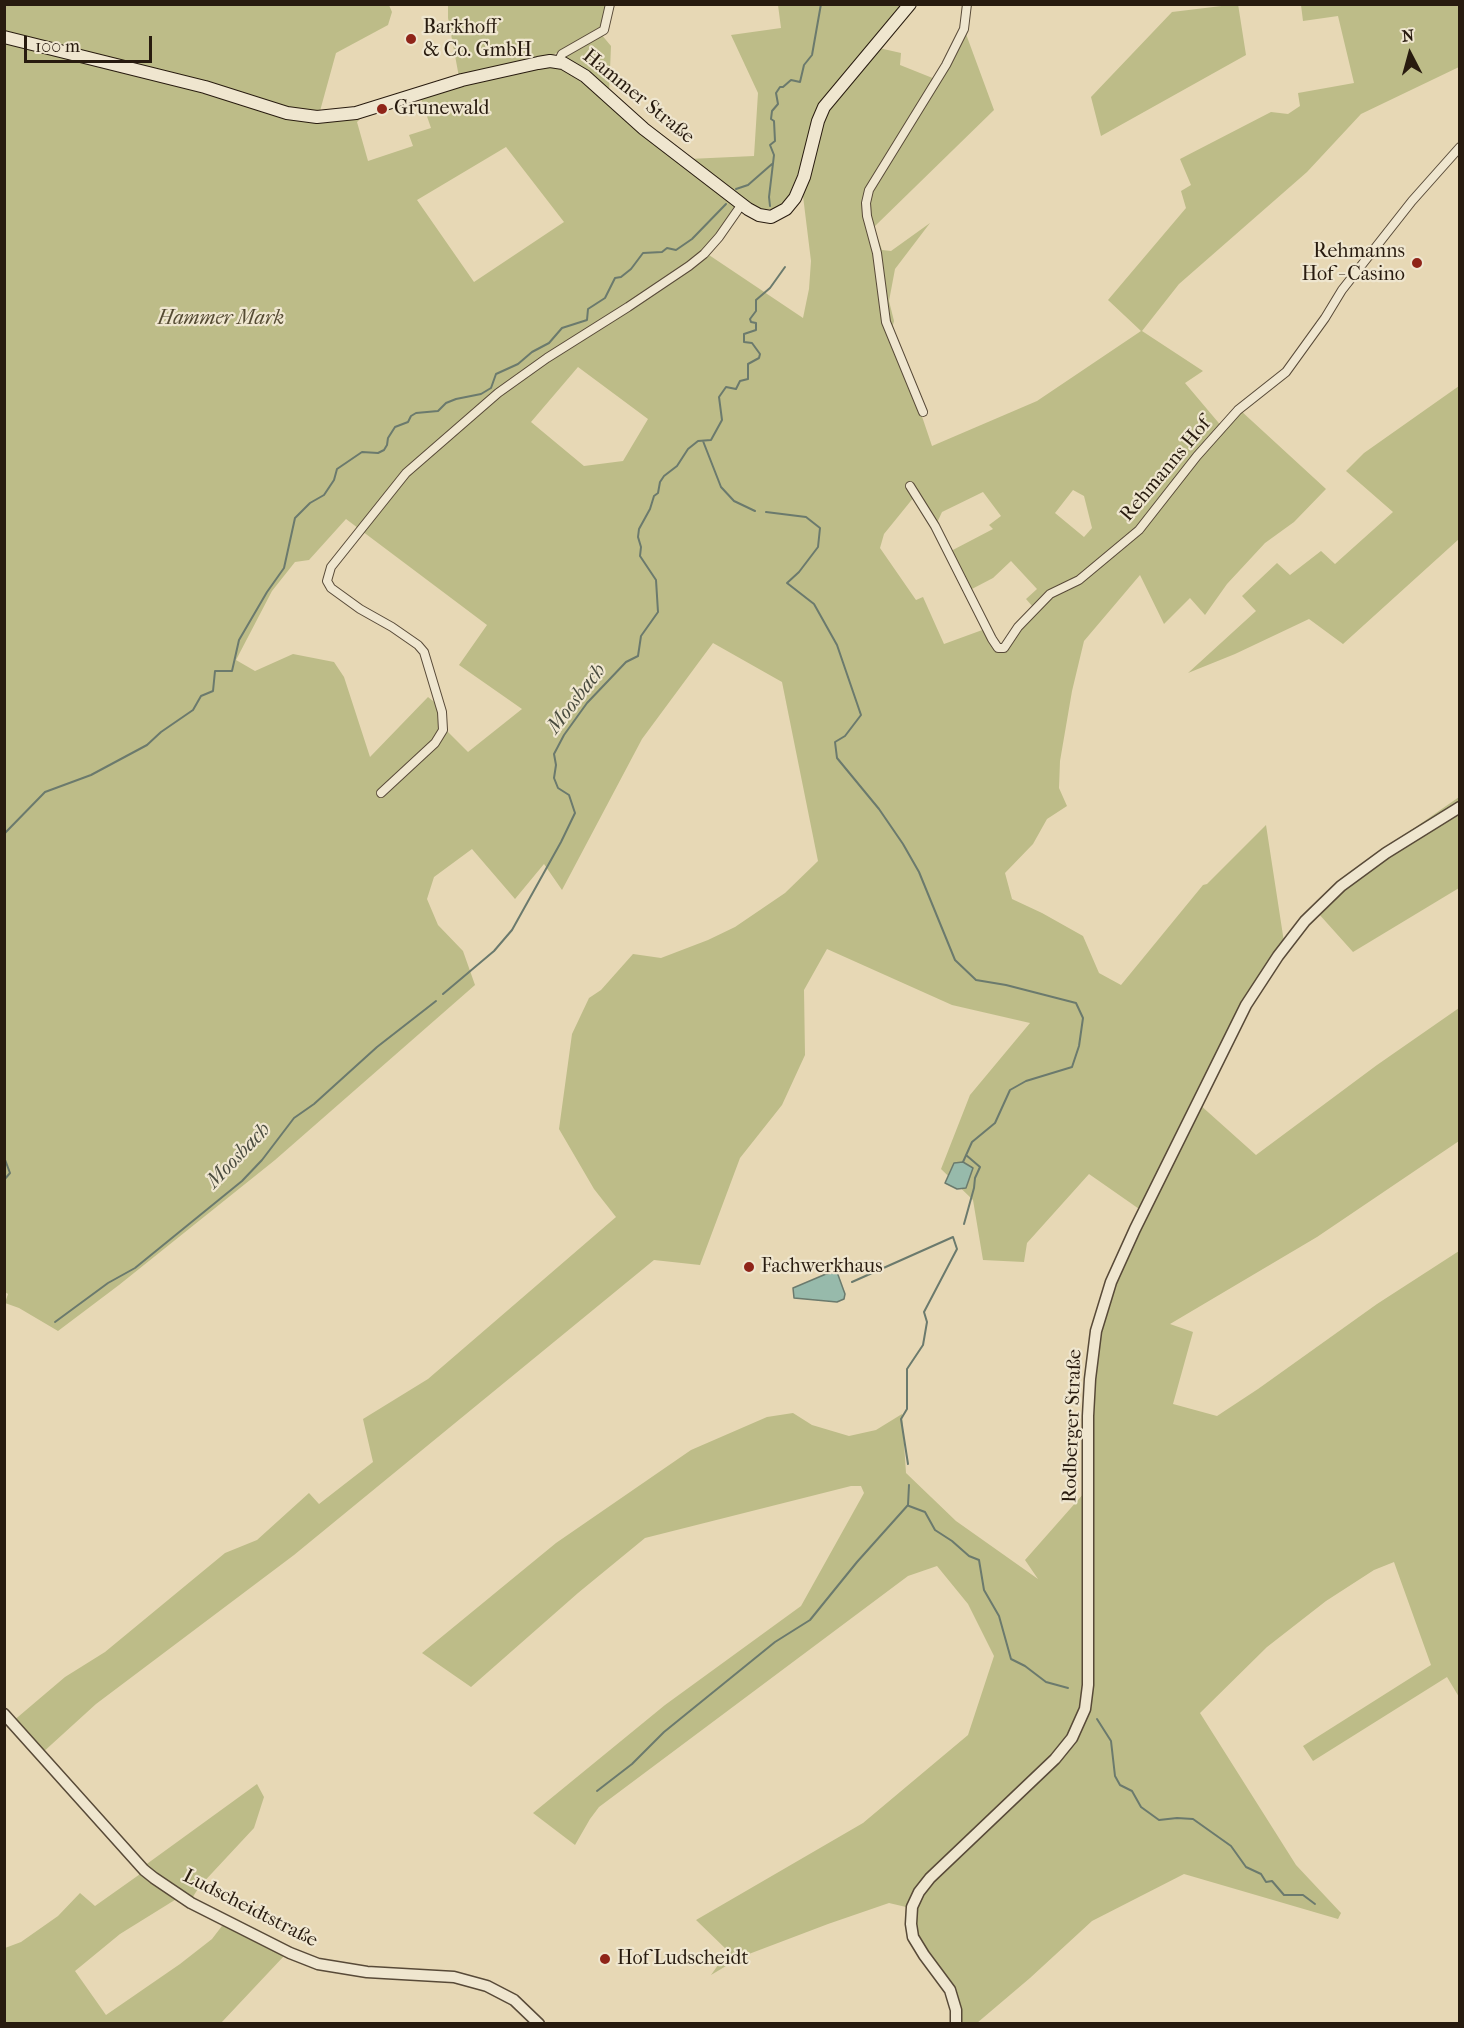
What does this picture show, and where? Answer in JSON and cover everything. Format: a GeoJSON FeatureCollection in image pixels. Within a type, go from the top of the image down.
{"type":"FeatureCollection","features":[{"type":"Feature","properties":{"kind":"main road","name":"Hammer Straße"},"geometry":{"type":"LineString","coordinates":[[4,37],[205,87],[286,113],[318,117],[356,113],[462,80],[538,63],[558,62],[585,76],[644,129],[742,204],[759,215],[771,217],[791,204],[804,177],[822,112],[910,4]]}},
{"type":"Feature","properties":{"kind":"street"},"geometry":{"type":"LineString","coordinates":[[558,62],[561,54],[604,30],[610,4]]}},
{"type":"Feature","properties":{"kind":"street"},"geometry":{"type":"LineString","coordinates":[[922,412],[886,322],[878,253],[867,216],[866,203],[870,190],[946,65],[964,29],[967,4]]}},
{"type":"Feature","properties":{"kind":"street","name":"Rehmanns Hof"},"geometry":{"type":"LineString","coordinates":[[910,486],[935,526],[992,639],[998,648],[1004,648],[1025,619],[1050,594],[1078,580],[1139,530],[1197,456],[1238,410],[1286,372],[1342,290],[1412,201],[1460,147]]}},
{"type":"Feature","properties":{"kind":"street"},"geometry":{"type":"LineString","coordinates":[[381,793],[435,743],[443,730],[442,712],[424,652],[418,645],[392,627],[360,609],[331,588],[327,581],[331,567],[406,473],[498,393],[547,358],[628,308],[704,254],[742,204]]}},
{"type":"Feature","properties":{"kind":"street","name":"Rodberger Straße"},"geometry":{"type":"LineString","coordinates":[[956,2024],[956,2010],[952,1994],[916,1943],[911,1930],[911,1912],[919,1892],[930,1878],[1055,1759],[1072,1738],[1085,1709],[1088,1685],[1090,1379],[1096,1331],[1111,1282],[1246,1005],[1278,956],[1305,921],[1341,886],[1386,853],[1460,807]]}},
{"type":"Feature","properties":{"kind":"street","name":"Ludscheidtstraße"},"geometry":{"type":"LineString","coordinates":[[4,1714],[144,1870],[191,1903],[290,1953],[318,1964],[367,1972],[454,1977],[487,1986],[514,2000],[539,2024]]}},
{"type":"Feature","properties":{"kind":"green space"},"geometry":{"type":"Polygon","coordinates":[[[1238,4],[1246,55],[1101,136],[1091,97],[1172,12],[1238,4]]]}},
{"type":"Feature","properties":{"kind":"green space","name":"Hammer Mark"},"geometry":{"type":"Polygon","coordinates":[[[5,5],[389,5],[392,12],[388,25],[336,53],[320,111],[365,107],[459,77],[448,18],[448,5],[607,5],[603,28],[549,57],[577,74],[737,205],[703,251],[803,318],[809,289],[811,261],[803,196],[826,108],[879,48],[901,53],[900,65],[940,81],[966,34],[994,110],[874,227],[882,250],[891,251],[930,223],[895,269],[889,301],[894,321],[890,336],[909,378],[932,446],[1037,401],[1141,331],[1108,300],[1186,208],[1181,191],[1191,185],[1180,159],[1271,112],[1288,114],[1300,106],[1298,93],[1354,83],[1338,16],[1303,21],[1301,5],[1459,5],[1459,67],[1361,114],[1307,172],[1179,284],[1142,331],[1203,371],[1185,383],[1223,428],[1240,410],[1326,489],[1294,522],[1265,543],[1227,584],[1205,615],[1190,598],[1164,624],[1140,575],[1084,641],[1072,691],[1060,761],[1059,788],[1067,806],[1047,819],[1033,844],[1005,873],[1012,899],[1083,936],[1099,973],[1121,985],[1203,885],[1207,884],[1266,825],[1284,942],[1142,1211],[1089,1174],[1027,1243],[1024,1262],[983,1260],[973,1200],[941,1169],[970,1095],[1030,1023],[952,1005],[827,949],[804,990],[805,1055],[782,1105],[740,1158],[700,1265],[654,1260],[294,1555],[96,1704],[41,1754],[12,1722],[65,1677],[105,1652],[225,1553],[257,1540],[309,1493],[319,1504],[373,1462],[363,1419],[428,1379],[616,1217],[594,1189],[559,1129],[572,1034],[589,998],[601,990],[633,954],[661,958],[735,927],[785,893],[818,861],[782,682],[713,643],[642,739],[562,890],[544,864],[515,899],[472,849],[434,877],[427,899],[438,925],[463,951],[475,985],[275,1160],[58,1331],[19,1308],[5,1303],[8,1294],[5,1292],[5,5]],[[420,96],[364,115],[357,122],[368,161],[413,146],[409,135],[431,128],[420,96]],[[506,147],[417,200],[474,282],[564,222],[506,147]],[[578,367],[531,422],[584,466],[623,461],[648,419],[578,367]],[[1073,490],[1055,513],[1084,537],[1092,528],[1084,496],[1073,490]],[[983,492],[942,512],[936,525],[949,552],[993,529],[989,525],[1001,516],[983,492]],[[914,497],[884,534],[880,548],[916,600],[923,597],[944,644],[985,629],[934,528],[914,497]],[[346,519],[309,560],[295,562],[272,591],[236,660],[255,671],[293,654],[334,662],[344,677],[370,757],[428,697],[438,705],[443,727],[468,752],[522,709],[459,665],[487,625],[346,519]],[[1011,561],[993,578],[970,590],[1000,646],[1033,607],[1026,599],[1037,589],[1011,561]]]}},
{"type":"Feature","properties":{"kind":"green space"},"geometry":{"type":"Polygon","coordinates":[[[778,5],[902,5],[820,102],[812,122],[800,169],[786,202],[775,209],[761,210],[744,201],[689,159],[754,156],[758,93],[731,35],[781,28],[778,5]]]}},
{"type":"Feature","properties":{"kind":"green space"},"geometry":{"type":"Polygon","coordinates":[[[601,34],[611,46],[609,94],[566,59],[566,55],[601,34]]]}},
{"type":"Feature","properties":{"kind":"green space"},"geometry":{"type":"Polygon","coordinates":[[[1459,386],[1459,539],[1343,644],[1309,619],[1235,654],[1188,673],[1256,611],[1242,596],[1277,563],[1290,575],[1321,551],[1335,564],[1393,512],[1346,471],[1364,453],[1459,386]]]}},
{"type":"Feature","properties":{"kind":"green space"},"geometry":{"type":"Polygon","coordinates":[[[1459,797],[1459,888],[1353,952],[1318,913],[1380,852],[1459,797]]]}},
{"type":"Feature","properties":{"kind":"green space"},"geometry":{"type":"Polygon","coordinates":[[[1459,1008],[1459,1141],[1317,1237],[1170,1324],[1193,1332],[1173,1404],[1217,1416],[1377,1304],[1459,1251],[1459,1697],[1447,1677],[1313,1761],[1303,1746],[1431,1665],[1394,1562],[1374,1570],[1326,1601],[1267,1647],[1200,1713],[1296,1865],[1341,1913],[1338,1919],[1184,1874],[1092,1921],[977,2023],[959,2024],[959,2002],[921,1945],[916,1929],[915,1913],[918,1898],[1046,1774],[1089,1708],[1092,1368],[1110,1289],[1199,1104],[1256,1155],[1377,1065],[1459,1008]]]}},
{"type":"Feature","properties":{"kind":"green space"},"geometry":{"type":"Polygon","coordinates":[[[793,1413],[812,1425],[849,1436],[876,1430],[902,1414],[906,1473],[956,1521],[1038,1579],[1025,1560],[1085,1492],[1082,1572],[1083,1687],[1075,1723],[1057,1752],[922,1880],[913,1891],[906,1907],[889,1903],[828,1924],[741,1957],[711,1975],[728,1951],[696,1920],[863,1823],[968,1735],[994,1656],[968,1604],[937,1566],[908,1576],[599,1807],[575,1845],[533,1813],[665,1705],[801,1606],[864,1493],[861,1486],[851,1486],[645,1538],[578,1593],[471,1687],[422,1653],[556,1543],[691,1450],[767,1417],[793,1413]]]}},
{"type":"Feature","properties":{"kind":"green space"},"geometry":{"type":"Polygon","coordinates":[[[257,1784],[264,1797],[254,1828],[199,1887],[191,1900],[144,1866],[257,1784]]]}},
{"type":"Feature","properties":{"kind":"green space"},"geometry":{"type":"Polygon","coordinates":[[[143,1872],[178,1898],[120,1934],[75,1971],[106,2015],[212,1939],[225,1922],[284,1956],[221,2023],[5,2024],[5,1948],[21,1942],[58,1916],[80,1893],[95,1906],[143,1872]]]}},
{"type":"Feature","properties":{"kind":"shaded area"},"geometry":{"type":"Polygon","coordinates":[[[963,1162],[973,1168],[966,1188],[957,1189],[945,1183],[954,1163],[963,1162]]]}},
{"type":"Feature","properties":{"kind":"shaded area"},"geometry":{"type":"Polygon","coordinates":[[[837,1272],[845,1294],[844,1299],[837,1302],[794,1298],[793,1288],[826,1274],[837,1272]]]}},
{"type":"Feature","properties":{"kind":"waterway","name":"Moosbach"},"geometry":{"type":"LineString","coordinates":[[770,206],[774,155],[770,145],[775,141],[774,121],[771,119],[772,111],[778,104],[776,93],[780,87],[791,80],[800,82],[804,65],[812,55],[821,4]]}},
{"type":"Feature","properties":{"kind":"waterway"},"geometry":{"type":"LineString","coordinates":[[736,189],[748,185],[772,164]]}},
{"type":"Feature","properties":{"kind":"waterway"},"geometry":{"type":"LineString","coordinates":[[4,834],[45,792],[91,775],[147,745],[161,732],[193,710],[201,696],[213,691],[215,671],[232,671],[239,640],[284,568],[295,518],[310,503],[324,495],[334,480],[337,469],[362,452],[378,453],[384,450],[395,427],[408,422],[416,413],[438,411],[446,403],[481,394],[491,388],[496,374],[518,364],[532,352],[549,343],[562,328],[587,320],[588,309],[605,298],[615,278],[621,277],[631,269],[643,253],[662,252],[667,248],[676,250],[692,239],[726,204]]}},
{"type":"Feature","properties":{"kind":"waterway","name":"Moosbach"},"geometry":{"type":"LineString","coordinates":[[443,994],[494,951],[512,930],[575,813],[569,795],[558,788],[554,778],[556,765],[554,754],[564,735],[587,703],[626,662],[638,656],[641,636],[658,612],[656,580],[640,556],[639,529],[654,496],[658,493],[664,476],[677,466],[688,449],[698,441],[711,440],[722,420],[719,397],[726,387],[736,389],[740,381],[748,379],[748,364],[759,358],[760,354],[752,343],[744,342],[744,334],[756,330],[756,323],[751,322],[750,319],[756,311],[756,300],[770,288],[785,267]]}},
{"type":"Feature","properties":{"kind":"waterway"},"geometry":{"type":"LineString","coordinates":[[703,441],[721,487],[734,501],[755,511]]}},
{"type":"Feature","properties":{"kind":"waterway"},"geometry":{"type":"LineString","coordinates":[[766,512],[806,517],[820,528],[818,547],[799,572],[787,583],[814,604],[837,645],[861,715],[845,736],[835,742],[837,758],[879,809],[903,844],[919,872],[955,960],[976,980],[1006,985],[1076,1003],[1083,1018],[1079,1046],[1072,1067],[1026,1081],[1010,1090],[995,1123],[972,1142],[963,1162]]}},
{"type":"Feature","properties":{"kind":"waterway","name":"Moosbach"},"geometry":{"type":"LineString","coordinates":[[55,1322],[108,1283],[135,1268],[242,1181],[262,1160],[294,1118],[314,1104],[377,1047],[436,1001]]}},
{"type":"Feature","properties":{"kind":"waterway"},"geometry":{"type":"LineString","coordinates":[[964,1224],[975,1178],[980,1167],[966,1155]]}},
{"type":"Feature","properties":{"kind":"waterway"},"geometry":{"type":"LineString","coordinates":[[4,1157],[10,1173],[4,1180]]}},
{"type":"Feature","properties":{"kind":"waterway"},"geometry":{"type":"LineString","coordinates":[[852,1282],[953,1237],[957,1249],[924,1312],[927,1322],[923,1345],[907,1369],[907,1409],[901,1419],[908,1464]]}},
{"type":"Feature","properties":{"kind":"waterway"},"geometry":{"type":"LineString","coordinates":[[597,1791],[632,1764],[664,1732],[775,1642],[810,1620],[857,1562],[908,1505],[909,1485]]}},
{"type":"Feature","properties":{"kind":"waterway"},"geometry":{"type":"LineString","coordinates":[[909,1506],[925,1512],[935,1530],[969,1556],[979,1560],[984,1590],[999,1616],[1011,1659],[1025,1666],[1046,1682],[1068,1688]]}},
{"type":"Feature","properties":{"kind":"waterway"},"geometry":{"type":"LineString","coordinates":[[1097,1719],[1111,1741],[1115,1776],[1120,1785],[1132,1791],[1141,1807],[1159,1820],[1193,1819],[1231,1846],[1246,1867],[1261,1874],[1266,1882],[1272,1881],[1284,1895],[1303,1895],[1315,1904]]}},
{"type":"Feature","properties":{"kind":"place","name":"Barkhoff & Co. GmbH"},"geometry":{"type":"Point","coordinates":[411,39]}},
{"type":"Feature","properties":{"kind":"place","name":"Grunewald"},"geometry":{"type":"Point","coordinates":[382,109]}},
{"type":"Feature","properties":{"kind":"place","name":"Rehmanns Hof - Casino"},"geometry":{"type":"Point","coordinates":[1417,263]}},
{"type":"Feature","properties":{"kind":"place","name":"Fachwerkhaus"},"geometry":{"type":"Point","coordinates":[749,1267]}},
{"type":"Feature","properties":{"kind":"place","name":"Hof Ludscheidt"},"geometry":{"type":"Point","coordinates":[605,1959]}}]}
